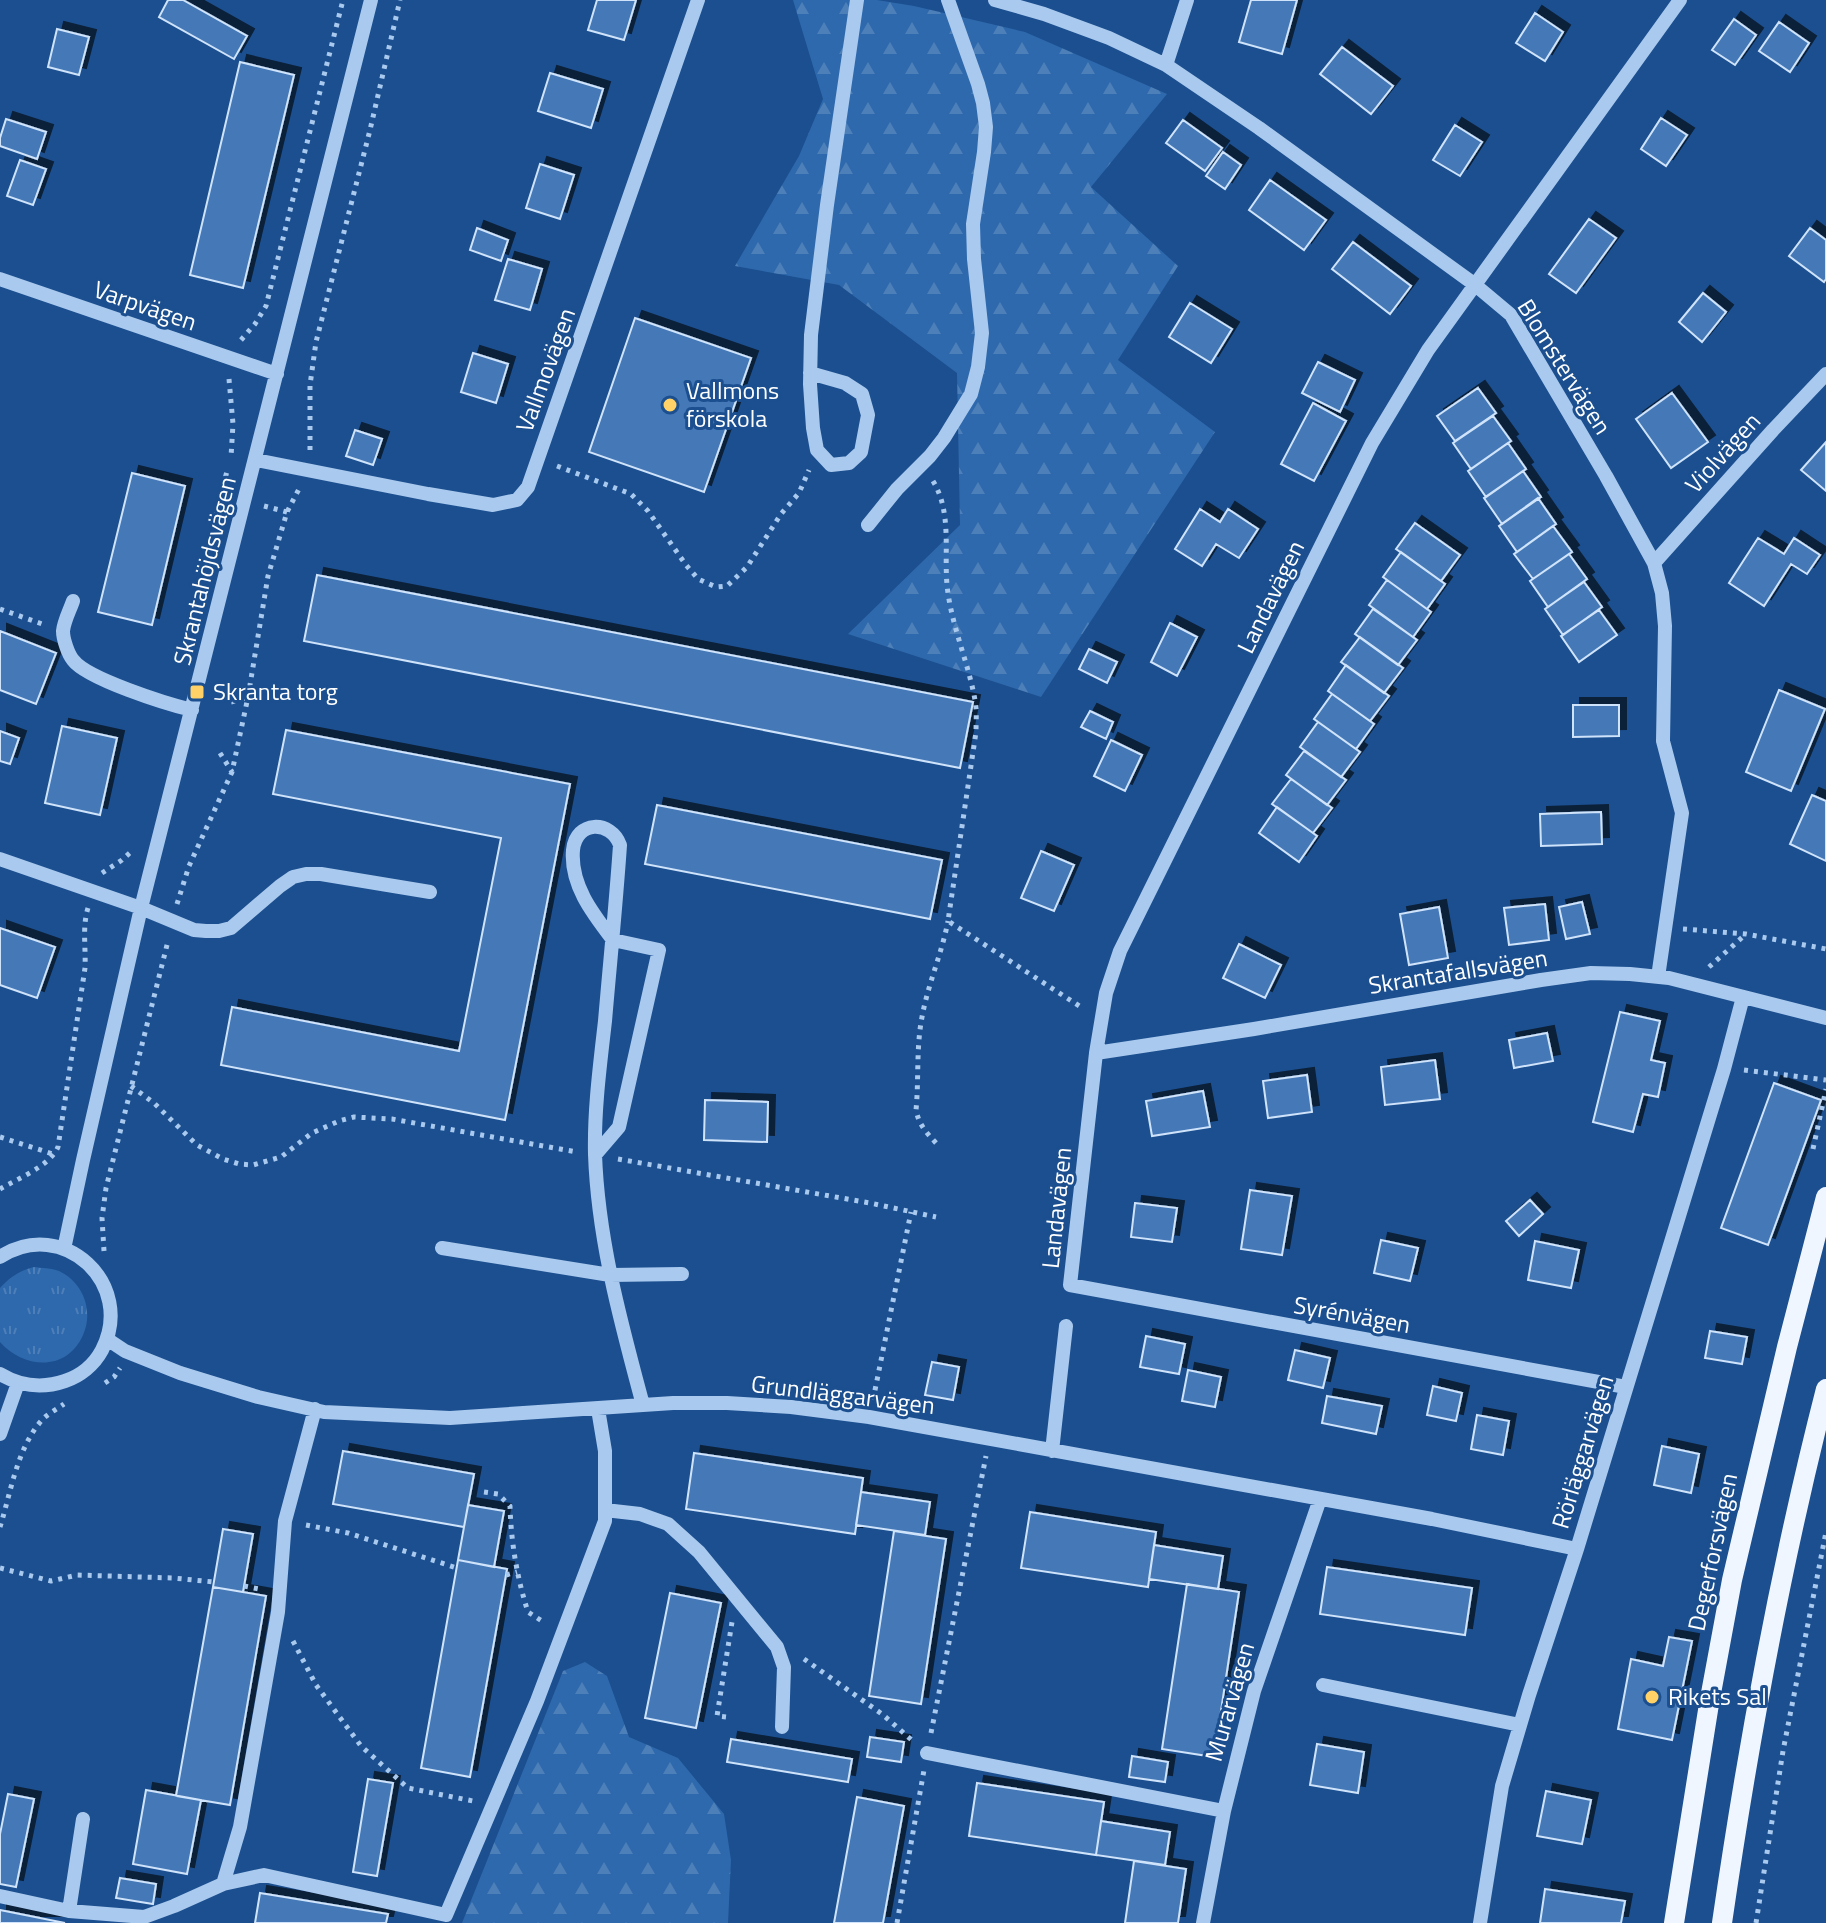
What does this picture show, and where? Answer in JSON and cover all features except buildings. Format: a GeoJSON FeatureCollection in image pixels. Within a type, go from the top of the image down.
{"type":"FeatureCollection","features":[{"type":"Feature","properties":{"kind":"main road","name":"Degerforsvägen"},"geometry":{"type":"LineString","coordinates":[[1674,1923],[1732,1580],[1826,1197]]}},
{"type":"Feature","properties":{"kind":"main road"},"geometry":{"type":"LineString","coordinates":[[1722,1923],[1765,1669],[1805,1471],[1826,1389]]}},
{"type":"Feature","properties":{"kind":"street","name":"Skrantahöjdsvägen"},"geometry":{"type":"LineString","coordinates":[[64,1249],[141,908],[371,0]]}},
{"type":"Feature","properties":{"kind":"street","name":"Vallmovägen"},"geometry":{"type":"LineString","coordinates":[[256,460],[493,505],[517,500],[528,487],[698,0]]}},
{"type":"Feature","properties":{"kind":"street"},"geometry":{"type":"LineString","coordinates":[[810,373],[845,383],[862,394],[868,415],[861,452],[849,463],[831,465],[817,450],[810,373],[811,335],[827,205],[857,0]]}},
{"type":"Feature","properties":{"kind":"street"},"geometry":{"type":"LineString","coordinates":[[868,525],[944,438],[971,394],[978,367],[982,333],[973,224],[986,127],[978,84],[948,0]]}},
{"type":"Feature","properties":{"kind":"street","name":"Blomstervägen"},"geometry":{"type":"LineString","coordinates":[[995,0],[1109,38],[1166,65],[1259,128],[1474,284],[1511,315],[1654,563],[1662,593],[1665,626],[1663,741],[1682,813],[1658,977]]}},
{"type":"Feature","properties":{"kind":"street"},"geometry":{"type":"LineString","coordinates":[[1166,65],[1187,0]]}},
{"type":"Feature","properties":{"kind":"street","name":"Landavägen"},"geometry":{"type":"LineString","coordinates":[[1070,1285],[1096,1053],[1106,993],[1120,951],[1372,443],[1420,361],[1680,0]]}},
{"type":"Feature","properties":{"kind":"street","name":"Varpvägen"},"geometry":{"type":"LineString","coordinates":[[0,279],[277,374]]}},
{"type":"Feature","properties":{"kind":"street","name":"Violvägen"},"geometry":{"type":"LineString","coordinates":[[1654,563],[1826,374]]}},
{"type":"Feature","properties":{"kind":"street"},"geometry":{"type":"LineString","coordinates":[[73,601],[63,631],[73,661],[99,678],[192,710]]}},
{"type":"Feature","properties":{"kind":"street"},"geometry":{"type":"LineString","coordinates":[[595,1155],[619,1127],[659,950],[613,940],[590,909],[582,894],[573,849],[578,834],[593,827],[611,832],[620,845],[613,940],[596,1110],[595,1155],[610,1275],[643,1405]]}},
{"type":"Feature","properties":{"kind":"street"},"geometry":{"type":"LineString","coordinates":[[0,859],[141,908],[194,930],[206,931],[231,928],[280,886],[293,877],[306,874],[430,892]]}},
{"type":"Feature","properties":{"kind":"street","name":"Skrantafallsvägen"},"geometry":{"type":"LineString","coordinates":[[1096,1053],[1591,973],[1630,974],[1691,983],[1826,1018]]}},
{"type":"Feature","properties":{"kind":"street","name":"Rörläggarvägen"},"geometry":{"type":"LineString","coordinates":[[1480,1923],[1502,1786],[1724,1069],[1743,997]]}},
{"type":"Feature","properties":{"kind":"street"},"geometry":{"type":"LineString","coordinates":[[0,1257],[20,1247],[35,1244],[64,1249],[79,1256],[101,1278],[111,1308],[111,1324],[99,1355],[87,1369],[71,1379],[54,1385],[36,1386],[18,1383],[0,1374]]}},
{"type":"Feature","properties":{"kind":"street"},"geometry":{"type":"LineString","coordinates":[[442,1248],[610,1275],[682,1274]]}},
{"type":"Feature","properties":{"kind":"street","name":"Syrénvägen"},"geometry":{"type":"LineString","coordinates":[[1070,1285],[1626,1387]]}},
{"type":"Feature","properties":{"kind":"street"},"geometry":{"type":"LineString","coordinates":[[1052,1451],[1066,1326]]}},
{"type":"Feature","properties":{"kind":"street","name":"Grundläggarvägen"},"geometry":{"type":"LineString","coordinates":[[107,1339],[125,1351],[193,1377],[258,1397],[324,1412],[450,1418],[673,1403],[791,1407],[869,1417],[1432,1519],[1577,1549]]}},
{"type":"Feature","properties":{"kind":"street"},"geometry":{"type":"LineString","coordinates":[[0,1434],[18,1383]]}},
{"type":"Feature","properties":{"kind":"street"},"geometry":{"type":"LineString","coordinates":[[223,1884],[240,1827],[278,1612],[285,1521],[315,1409]]}},
{"type":"Feature","properties":{"kind":"street"},"geometry":{"type":"LineString","coordinates":[[0,1896],[69,1911],[144,1917],[223,1884],[264,1875],[445,1919],[537,1701],[605,1521],[605,1451],[598,1409]]}},
{"type":"Feature","properties":{"kind":"street","name":"Murarvägen"},"geometry":{"type":"LineString","coordinates":[[1203,1923],[1224,1811],[1254,1691],[1320,1499]]}},
{"type":"Feature","properties":{"kind":"street"},"geometry":{"type":"LineString","coordinates":[[605,1510],[640,1514],[668,1524],[699,1552],[777,1647],[784,1667],[782,1727]]}},
{"type":"Feature","properties":{"kind":"street"},"geometry":{"type":"LineString","coordinates":[[1323,1685],[1520,1725]]}},
{"type":"Feature","properties":{"kind":"street"},"geometry":{"type":"LineString","coordinates":[[927,1753],[1224,1811]]}},
{"type":"Feature","properties":{"kind":"street"},"geometry":{"type":"LineString","coordinates":[[69,1911],[83,1819]]}},
{"type":"Feature","properties":{"kind":"path"},"geometry":{"type":"LineString","coordinates":[[210,540],[232,448],[229,372],[243,336],[266,306],[343,0]]}},
{"type":"Feature","properties":{"kind":"path"},"geometry":{"type":"LineString","coordinates":[[105,1258],[101,1232],[106,1188],[172,922],[189,866],[232,772],[268,576],[282,526],[310,456],[310,385],[316,342],[400,0]]}},
{"type":"Feature","properties":{"kind":"path"},"geometry":{"type":"LineString","coordinates":[[537,460],[631,494],[648,511],[698,579],[716,587],[727,586],[747,567],[781,514],[799,493],[817,450]]}},
{"type":"Feature","properties":{"kind":"path"},"geometry":{"type":"LineString","coordinates":[[922,463],[938,489],[944,507],[950,609],[976,705],[976,732],[948,921],[922,1013],[918,1042],[916,1110],[923,1129],[936,1143]]}},
{"type":"Feature","properties":{"kind":"path"},"geometry":{"type":"LineString","coordinates":[[0,609],[63,631]]}},
{"type":"Feature","properties":{"kind":"path"},"geometry":{"type":"LineString","coordinates":[[231,702],[248,697]]}},
{"type":"Feature","properties":{"kind":"path"},"geometry":{"type":"LineString","coordinates":[[220,753],[232,772]]}},
{"type":"Feature","properties":{"kind":"path"},"geometry":{"type":"LineString","coordinates":[[0,1189],[55,1154],[85,968],[84,923],[97,879],[132,851],[136,842]]}},
{"type":"Feature","properties":{"kind":"path"},"geometry":{"type":"LineString","coordinates":[[948,921],[1101,1021]]}},
{"type":"Feature","properties":{"kind":"path"},"geometry":{"type":"LineString","coordinates":[[1666,928],[1746,934],[1826,949]]}},
{"type":"Feature","properties":{"kind":"path"},"geometry":{"type":"LineString","coordinates":[[1691,983],[1746,934]]}},
{"type":"Feature","properties":{"kind":"path"},"geometry":{"type":"LineString","coordinates":[[1724,1069],[1826,1080]]}},
{"type":"Feature","properties":{"kind":"path"},"geometry":{"type":"LineString","coordinates":[[131,1086],[154,1103],[197,1145],[239,1164],[253,1165],[281,1157],[312,1133],[339,1121],[354,1117],[392,1119],[936,1217]]}},
{"type":"Feature","properties":{"kind":"path"},"geometry":{"type":"LineString","coordinates":[[1813,1149],[1826,1089]]}},
{"type":"Feature","properties":{"kind":"path"},"geometry":{"type":"LineString","coordinates":[[0,1137],[55,1154]]}},
{"type":"Feature","properties":{"kind":"path"},"geometry":{"type":"LineString","coordinates":[[869,1417],[911,1212]]}},
{"type":"Feature","properties":{"kind":"path"},"geometry":{"type":"LineString","coordinates":[[98,1386],[114,1377],[125,1351]]}},
{"type":"Feature","properties":{"kind":"path"},"geometry":{"type":"LineString","coordinates":[[0,1527],[24,1450],[35,1430],[45,1417],[76,1398]]}},
{"type":"Feature","properties":{"kind":"path"},"geometry":{"type":"LineString","coordinates":[[897,1923],[989,1439]]}},
{"type":"Feature","properties":{"kind":"path"},"geometry":{"type":"LineString","coordinates":[[484,1492],[498,1494],[510,1506],[517,1572],[528,1612],[562,1635]]}},
{"type":"Feature","properties":{"kind":"path"},"geometry":{"type":"LineString","coordinates":[[285,1521],[348,1533],[457,1568]]}},
{"type":"Feature","properties":{"kind":"path"},"geometry":{"type":"LineString","coordinates":[[1756,1923],[1783,1751],[1826,1532]]}},
{"type":"Feature","properties":{"kind":"path"},"geometry":{"type":"LineString","coordinates":[[0,1568],[51,1581],[77,1575],[214,1582]]}},
{"type":"Feature","properties":{"kind":"path"},"geometry":{"type":"LineString","coordinates":[[506,1575],[517,1572]]}},
{"type":"Feature","properties":{"kind":"path"},"geometry":{"type":"LineString","coordinates":[[726,1717],[717,1716],[736,1597]]}},
{"type":"Feature","properties":{"kind":"path"},"geometry":{"type":"LineString","coordinates":[[278,1612],[316,1685],[361,1746],[408,1788],[493,1805]]}},
{"type":"Feature","properties":{"kind":"path"},"geometry":{"type":"LineString","coordinates":[[777,1647],[809,1661],[882,1714],[927,1753]]}},
{"type":"Feature","properties":{"kind":"green space"},"geometry":{"type":"Polygon","coordinates":[[[793,0],[877,0],[1025,32],[1167,94],[1091,187],[1178,266],[1118,360],[1215,432],[1041,697],[848,634],[960,525],[957,373],[839,285],[735,266],[799,156],[823,99],[793,0]]]}},
{"type":"Feature","properties":{"kind":"green space"},"geometry":{"type":"Polygon","coordinates":[[[34,1267],[56,1270],[67,1276],[80,1290],[87,1307],[83,1335],[67,1356],[56,1361],[21,1358],[0,1342],[0,1288],[15,1275],[34,1267]]]}},
{"type":"Feature","properties":{"kind":"green space"},"geometry":{"type":"Polygon","coordinates":[[[585,1662],[607,1676],[629,1737],[678,1758],[724,1814],[731,1860],[728,1923],[462,1923],[563,1671],[585,1662]]]}},
{"type":"Feature","properties":{"kind":"place","name":"Vallmons förskola"},"geometry":{"type":"Point","coordinates":[670,405]}},
{"type":"Feature","properties":{"kind":"place","name":"Skranta torg"},"geometry":{"type":"Point","coordinates":[197,692]}},
{"type":"Feature","properties":{"kind":"place","name":"Rikets Sal"},"geometry":{"type":"Point","coordinates":[1652,1697]}}]}
